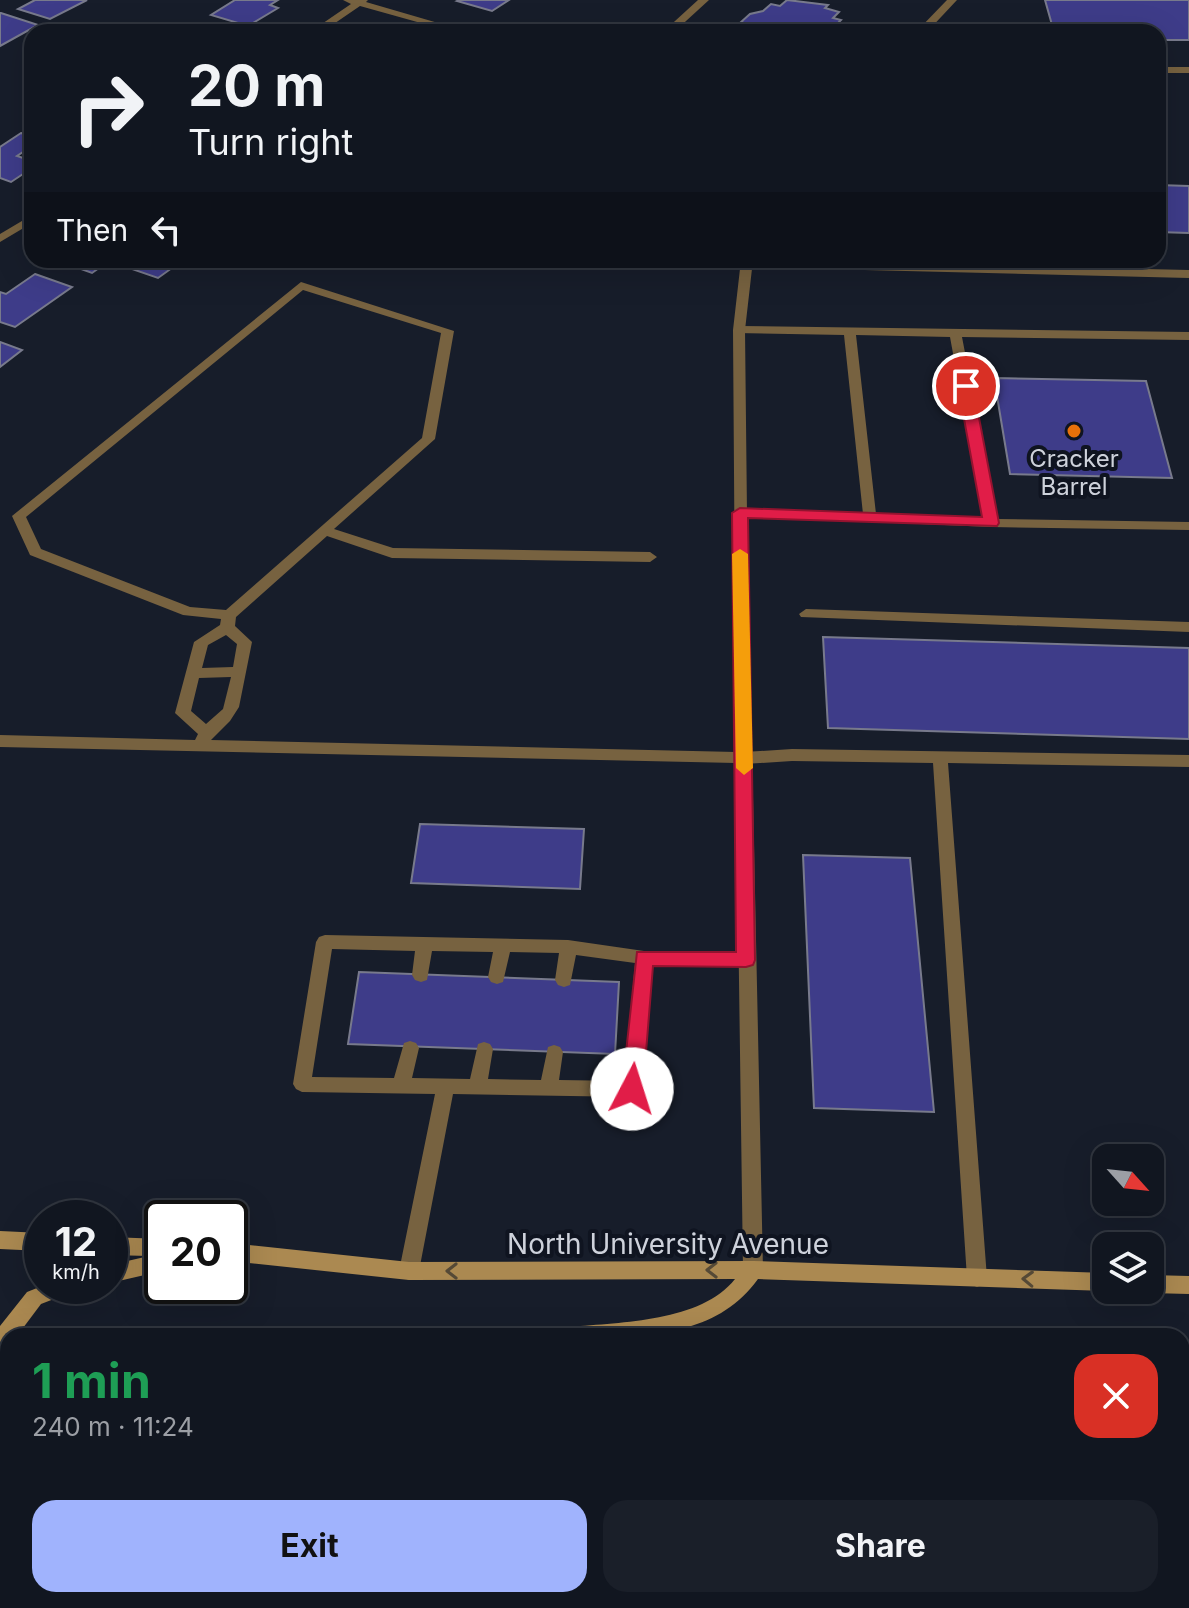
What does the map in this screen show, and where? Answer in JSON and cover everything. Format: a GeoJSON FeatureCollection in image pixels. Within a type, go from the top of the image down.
{"type":"FeatureCollection","features":[{"type":"Feature","properties":{"kind":"main road"},"geometry":{"type":"LineString","coordinates":[[0,1240],[24,1241]]}},
{"type":"Feature","properties":{"kind":"main road","name":"North University Avenue"},"geometry":{"type":"LineString","coordinates":[[248,1254],[409,1271],[753,1270],[1092,1282]]}},
{"type":"Feature","properties":{"kind":"main road"},"geometry":{"type":"LineString","coordinates":[[651,1328],[709,1312],[743,1290],[753,1270]]}},
{"type":"Feature","properties":{"kind":"main road"},"geometry":{"type":"LineString","coordinates":[[1164,1284],[1189,1285]]}},
{"type":"Feature","properties":{"kind":"main road"},"geometry":{"type":"LineString","coordinates":[[12,1328],[30,1304]]}},
{"type":"Feature","properties":{"kind":"street"},"geometry":{"type":"LineString","coordinates":[[677,24],[704,0]]}},
{"type":"Feature","properties":{"kind":"street"},"geometry":{"type":"LineString","coordinates":[[929,24],[952,0]]}},
{"type":"Feature","properties":{"kind":"street"},"geometry":{"type":"LineString","coordinates":[[326,24],[357,1],[436,24]]}},
{"type":"Feature","properties":{"kind":"street"},"geometry":{"type":"LineString","coordinates":[[1166,70],[1189,70]]}},
{"type":"Feature","properties":{"kind":"street"},"geometry":{"type":"LineString","coordinates":[[0,239],[24,223]]}},
{"type":"Feature","properties":{"kind":"street"},"geometry":{"type":"LineString","coordinates":[[745,268],[739,330],[740,513],[753,1270]]}},
{"type":"Feature","properties":{"kind":"street"},"geometry":{"type":"LineString","coordinates":[[1073,268],[1189,274]]}},
{"type":"Feature","properties":{"kind":"street"},"geometry":{"type":"LineString","coordinates":[[203,738],[183,713],[201,642],[228,622],[428,439],[448,331],[301,286],[19,516],[35,552],[188,612],[228,622],[245,642],[229,712],[203,738]]}},
{"type":"Feature","properties":{"kind":"street"},"geometry":{"type":"LineString","coordinates":[[739,330],[1189,336]]}},
{"type":"Feature","properties":{"kind":"street"},"geometry":{"type":"LineString","coordinates":[[955,331],[991,523]]}},
{"type":"Feature","properties":{"kind":"street"},"geometry":{"type":"LineString","coordinates":[[850,333],[870,518]]}},
{"type":"Feature","properties":{"kind":"street"},"geometry":{"type":"LineString","coordinates":[[740,513],[991,523],[1189,526]]}},
{"type":"Feature","properties":{"kind":"street"},"geometry":{"type":"LineString","coordinates":[[325,531],[392,553],[650,557]]}},
{"type":"Feature","properties":{"kind":"street"},"geometry":{"type":"LineString","coordinates":[[806,614],[1189,627]]}},
{"type":"Feature","properties":{"kind":"street"},"geometry":{"type":"LineString","coordinates":[[194,673],[239,672]]}},
{"type":"Feature","properties":{"kind":"street"},"geometry":{"type":"LineString","coordinates":[[0,741],[203,738],[744,758],[792,755],[1189,761]]}},
{"type":"Feature","properties":{"kind":"street"},"geometry":{"type":"LineString","coordinates":[[940,757],[977,1278]]}},
{"type":"Feature","properties":{"kind":"street"},"geometry":{"type":"LineString","coordinates":[[644,958],[632,1089],[302,1084],[325,942],[568,947],[644,958],[746,960]]}},
{"type":"Feature","properties":{"kind":"street"},"geometry":{"type":"LineString","coordinates":[[421,975],[424,944]]}},
{"type":"Feature","properties":{"kind":"street"},"geometry":{"type":"LineString","coordinates":[[497,977],[503,946]]}},
{"type":"Feature","properties":{"kind":"street"},"geometry":{"type":"LineString","coordinates":[[564,980],[568,947]]}},
{"type":"Feature","properties":{"kind":"street"},"geometry":{"type":"LineString","coordinates":[[401,1086],[410,1048]]}},
{"type":"Feature","properties":{"kind":"street"},"geometry":{"type":"LineString","coordinates":[[477,1088],[484,1049]]}},
{"type":"Feature","properties":{"kind":"street"},"geometry":{"type":"LineString","coordinates":[[549,1089],[554,1052]]}},
{"type":"Feature","properties":{"kind":"street"},"geometry":{"type":"LineString","coordinates":[[409,1271],[445,1087]]}},
{"type":"Feature","properties":{"kind":"street"},"geometry":{"type":"LineString","coordinates":[[431,1608],[446,1608]]}},
{"type":"Feature","properties":{"kind":"building"},"geometry":{"type":"Polygon","coordinates":[[[35,0],[87,0],[50,19],[18,9],[35,0]]]}},
{"type":"Feature","properties":{"kind":"building"},"geometry":{"type":"Polygon","coordinates":[[[235,0],[278,0],[270,5],[278,8],[251,24],[211,15],[235,0]]]}},
{"type":"Feature","properties":{"kind":"building"},"geometry":{"type":"Polygon","coordinates":[[[459,0],[509,0],[492,11],[459,0]]]}},
{"type":"Feature","properties":{"kind":"building"},"geometry":{"type":"Polygon","coordinates":[[[787,0],[828,5],[825,8],[839,12],[833,18],[841,20],[837,24],[741,22],[771,4],[780,6],[787,0]]]}},
{"type":"Feature","properties":{"kind":"building"},"geometry":{"type":"Polygon","coordinates":[[[1045,0],[1189,0],[1189,40],[1166,40],[1166,24],[1052,24],[1045,0]]]}},
{"type":"Feature","properties":{"kind":"building"},"geometry":{"type":"Polygon","coordinates":[[[0,13],[35,24],[24,24],[24,33],[0,46],[0,13]]]}},
{"type":"Feature","properties":{"kind":"building"},"geometry":{"type":"Polygon","coordinates":[[[24,134],[24,151],[17,156],[24,158],[24,173],[11,182],[0,178],[0,147],[24,134]]]}},
{"type":"Feature","properties":{"kind":"building"},"geometry":{"type":"Polygon","coordinates":[[[1166,185],[1189,186],[1189,233],[1166,232],[1166,185]]]}},
{"type":"Feature","properties":{"kind":"building"},"geometry":{"type":"Polygon","coordinates":[[[78,268],[99,268],[92,273],[78,268]]]}},
{"type":"Feature","properties":{"kind":"building"},"geometry":{"type":"Polygon","coordinates":[[[129,268],[172,268],[158,278],[129,268]]]}},
{"type":"Feature","properties":{"kind":"building"},"geometry":{"type":"Polygon","coordinates":[[[35,274],[72,287],[15,327],[0,322],[0,292],[6,294],[35,274]]]}},
{"type":"Feature","properties":{"kind":"building"},"geometry":{"type":"Polygon","coordinates":[[[0,342],[22,350],[0,367],[0,342]]]}},
{"type":"Feature","properties":{"kind":"building"},"geometry":{"type":"Polygon","coordinates":[[[994,378],[1146,381],[1172,478],[1010,474],[994,378]]]}},
{"type":"Feature","properties":{"kind":"building"},"geometry":{"type":"Polygon","coordinates":[[[823,637],[1189,648],[1189,739],[828,728],[823,637]]]}},
{"type":"Feature","properties":{"kind":"building"},"geometry":{"type":"Polygon","coordinates":[[[420,824],[584,829],[580,889],[411,883],[420,824]]]}},
{"type":"Feature","properties":{"kind":"building"},"geometry":{"type":"Polygon","coordinates":[[[803,855],[910,858],[934,1112],[814,1108],[803,855]]]}},
{"type":"Feature","properties":{"kind":"building"},"geometry":{"type":"Polygon","coordinates":[[[359,972],[619,982],[615,1054],[348,1044],[359,972]]]}},
{"type":"Feature","properties":{"kind":"slow traffic"},"geometry":{"type":"LineString","coordinates":[[740,554],[744,768]]}},
{"type":"Feature","properties":{"kind":"place","name":"Cracker Barrel"},"geometry":{"type":"Point","coordinates":[1074,431]}},
{"type":"Feature","properties":{"kind":"route"},"geometry":{"type":"LineString","coordinates":[[632,1089],[644,958],[746,960],[740,513],[991,523],[966,386]]}}]}
